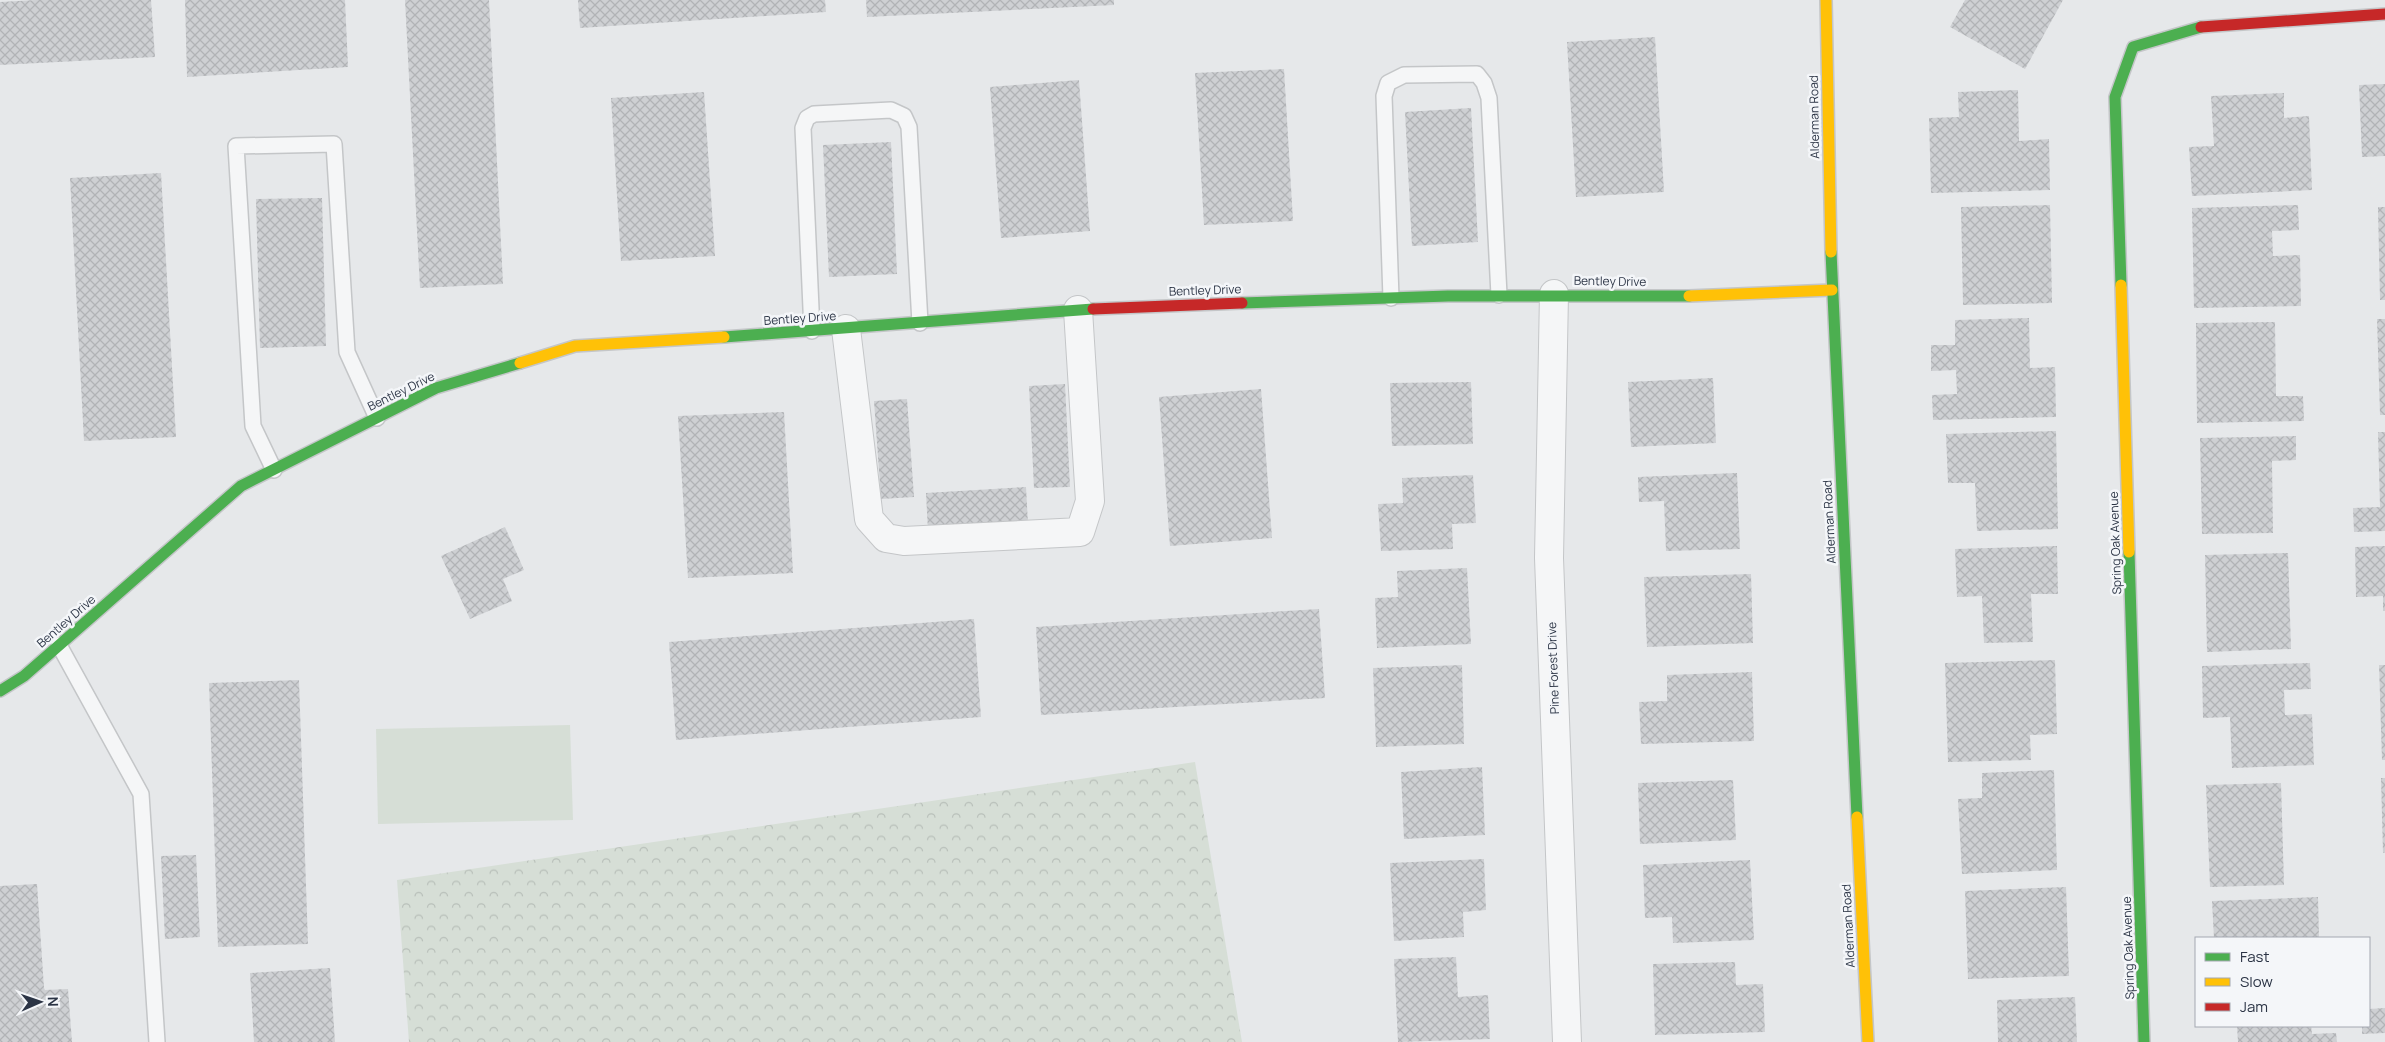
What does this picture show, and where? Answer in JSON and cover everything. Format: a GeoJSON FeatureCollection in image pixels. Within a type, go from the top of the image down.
{"type":"FeatureCollection","features":[{"type":"Feature","properties":{"kind":"street","name":"Alderman Road"},"geometry":{"type":"LineString","coordinates":[[1826,0],[1832,290],[1868,1042]]}},
{"type":"Feature","properties":{"kind":"street","name":"Spring Oak Avenue"},"geometry":{"type":"LineString","coordinates":[[2144,1042],[2115,97],[2133,47],[2195,27],[2385,14]]}},
{"type":"Feature","properties":{"kind":"street","name":"Bentley Drive"},"geometry":{"type":"LineString","coordinates":[[0,691],[24,676],[241,486],[436,388],[576,346],[846,329],[1133,306],[1554,294],[1706,296],[1832,290]]}},
{"type":"Feature","properties":{"kind":"street","name":"Pine Forest Drive"},"geometry":{"type":"LineString","coordinates":[[1554,294],[1549,558],[1567,1042]]}},
{"type":"Feature","properties":{"kind":"street"},"geometry":{"type":"LineString","coordinates":[[846,329],[869,519],[886,538],[904,541],[1080,532],[1090,501],[1078,310]]}},
{"type":"Feature","properties":{"kind":"lane"},"geometry":{"type":"LineString","coordinates":[[1391,298],[1384,96],[1388,83],[1404,75],[1477,74],[1484,84],[1489,98],[1499,295]]}},
{"type":"Feature","properties":{"kind":"lane"},"geometry":{"type":"LineString","coordinates":[[812,331],[804,128],[807,118],[814,114],[891,110],[904,116],[909,126],[920,323]]}},
{"type":"Feature","properties":{"kind":"lane"},"geometry":{"type":"LineString","coordinates":[[274,470],[253,426],[236,146],[334,144],[347,352],[377,418]]}},
{"type":"Feature","properties":{"kind":"lane"},"geometry":{"type":"LineString","coordinates":[[59,645],[140,794],[156,1042]]}},
{"type":"Feature","properties":{"kind":"green space"},"geometry":{"type":"Polygon","coordinates":[[[570,725],[573,820],[378,824],[376,729],[570,725]]]}},
{"type":"Feature","properties":{"kind":"green space"},"geometry":{"type":"Polygon","coordinates":[[[1195,762],[1242,1042],[409,1042],[397,880],[1195,762]]]}},
{"type":"Feature","properties":{"kind":"building"},"geometry":{"type":"Polygon","coordinates":[[[36,0],[151,0],[155,57],[0,65],[0,2],[36,0]]]}},
{"type":"Feature","properties":{"kind":"building"},"geometry":{"type":"Polygon","coordinates":[[[185,0],[345,0],[348,67],[187,77],[185,0]]]}},
{"type":"Feature","properties":{"kind":"building"},"geometry":{"type":"Polygon","coordinates":[[[405,0],[489,0],[503,284],[420,288],[405,0]]]}},
{"type":"Feature","properties":{"kind":"building"},"geometry":{"type":"Polygon","coordinates":[[[578,0],[825,0],[826,12],[580,28],[578,0]]]}},
{"type":"Feature","properties":{"kind":"building"},"geometry":{"type":"Polygon","coordinates":[[[866,0],[1114,0],[1114,5],[867,17],[866,0]]]}},
{"type":"Feature","properties":{"kind":"building"},"geometry":{"type":"Polygon","coordinates":[[[1965,0],[2063,0],[2025,69],[1950,27],[1965,0]]]}},
{"type":"Feature","properties":{"kind":"building"},"geometry":{"type":"Polygon","coordinates":[[[1655,37],[1664,192],[1576,197],[1567,42],[1655,37]]]}},
{"type":"Feature","properties":{"kind":"building"},"geometry":{"type":"Polygon","coordinates":[[[1284,69],[1293,221],[1204,225],[1195,73],[1284,69]]]}},
{"type":"Feature","properties":{"kind":"building"},"geometry":{"type":"Polygon","coordinates":[[[1079,80],[1090,231],[1001,238],[990,87],[1079,80]]]}},
{"type":"Feature","properties":{"kind":"building"},"geometry":{"type":"Polygon","coordinates":[[[2385,84],[2385,156],[2362,157],[2359,85],[2385,84]]]}},
{"type":"Feature","properties":{"kind":"building"},"geometry":{"type":"Polygon","coordinates":[[[2018,90],[2019,141],[2049,139],[2050,190],[1931,193],[1929,118],[1959,117],[1958,92],[2018,90]]]}},
{"type":"Feature","properties":{"kind":"building"},"geometry":{"type":"Polygon","coordinates":[[[704,92],[715,256],[621,261],[611,98],[704,92]]]}},
{"type":"Feature","properties":{"kind":"building"},"geometry":{"type":"Polygon","coordinates":[[[2284,93],[2284,118],[2309,116],[2312,190],[2192,196],[2189,147],[2214,146],[2211,96],[2284,93]]]}},
{"type":"Feature","properties":{"kind":"building"},"geometry":{"type":"Polygon","coordinates":[[[1471,108],[1478,242],[1412,246],[1405,112],[1471,108]]]}},
{"type":"Feature","properties":{"kind":"building"},"geometry":{"type":"Polygon","coordinates":[[[891,142],[897,274],[829,277],[823,145],[891,142]]]}},
{"type":"Feature","properties":{"kind":"building"},"geometry":{"type":"Polygon","coordinates":[[[161,173],[176,437],[84,441],[70,178],[161,173]]]}},
{"type":"Feature","properties":{"kind":"building"},"geometry":{"type":"Polygon","coordinates":[[[322,198],[326,346],[260,348],[256,199],[322,198]]]}},
{"type":"Feature","properties":{"kind":"building"},"geometry":{"type":"Polygon","coordinates":[[[2050,205],[2052,303],[1963,305],[1961,207],[2050,205]]]}},
{"type":"Feature","properties":{"kind":"building"},"geometry":{"type":"Polygon","coordinates":[[[2298,205],[2299,230],[2272,231],[2273,256],[2300,255],[2301,306],[2194,308],[2192,208],[2298,205]]]}},
{"type":"Feature","properties":{"kind":"building"},"geometry":{"type":"Polygon","coordinates":[[[2378,207],[2385,207],[2385,300],[2380,300],[2378,207]]]}},
{"type":"Feature","properties":{"kind":"building"},"geometry":{"type":"Polygon","coordinates":[[[2029,318],[2030,368],[2055,367],[2056,417],[1933,420],[1932,395],[1957,394],[1956,370],[1931,371],[1931,345],[1955,345],[1955,320],[2029,318]]]}},
{"type":"Feature","properties":{"kind":"building"},"geometry":{"type":"Polygon","coordinates":[[[2377,319],[2385,319],[2385,415],[2380,415],[2377,319]]]}},
{"type":"Feature","properties":{"kind":"building"},"geometry":{"type":"Polygon","coordinates":[[[2275,322],[2276,396],[2303,396],[2304,421],[2197,423],[2196,323],[2275,322]]]}},
{"type":"Feature","properties":{"kind":"building"},"geometry":{"type":"Polygon","coordinates":[[[1713,378],[1716,443],[1631,447],[1628,382],[1713,378]]]}},
{"type":"Feature","properties":{"kind":"building"},"geometry":{"type":"Polygon","coordinates":[[[1471,382],[1473,444],[1392,446],[1390,383],[1471,382]]]}},
{"type":"Feature","properties":{"kind":"building"},"geometry":{"type":"Polygon","coordinates":[[[1065,384],[1070,487],[1034,488],[1029,386],[1065,384]]]}},
{"type":"Feature","properties":{"kind":"building"},"geometry":{"type":"Polygon","coordinates":[[[1261,389],[1272,538],[1170,546],[1159,397],[1261,389]]]}},
{"type":"Feature","properties":{"kind":"building"},"geometry":{"type":"Polygon","coordinates":[[[907,399],[914,497],[881,499],[874,401],[907,399]]]}},
{"type":"Feature","properties":{"kind":"building"},"geometry":{"type":"Polygon","coordinates":[[[784,412],[793,573],[688,578],[678,416],[784,412]]]}},
{"type":"Feature","properties":{"kind":"building"},"geometry":{"type":"Polygon","coordinates":[[[2056,431],[2058,529],[1977,531],[1975,483],[1948,483],[1946,434],[2056,431]]]}},
{"type":"Feature","properties":{"kind":"building"},"geometry":{"type":"Polygon","coordinates":[[[2378,432],[2385,432],[2385,531],[2354,532],[2353,508],[2380,507],[2378,432]]]}},
{"type":"Feature","properties":{"kind":"building"},"geometry":{"type":"Polygon","coordinates":[[[2296,436],[2296,460],[2272,461],[2273,533],[2202,534],[2200,438],[2296,436]]]}},
{"type":"Feature","properties":{"kind":"building"},"geometry":{"type":"Polygon","coordinates":[[[1737,473],[1740,549],[1666,551],[1664,501],[1639,502],[1638,477],[1737,473]]]}},
{"type":"Feature","properties":{"kind":"building"},"geometry":{"type":"Polygon","coordinates":[[[1473,475],[1476,523],[1452,524],[1453,549],[1381,551],[1378,504],[1403,503],[1402,478],[1473,475]]]}},
{"type":"Feature","properties":{"kind":"building"},"geometry":{"type":"Polygon","coordinates":[[[1026,487],[1028,524],[928,531],[926,493],[1026,487]]]}},
{"type":"Feature","properties":{"kind":"building"},"geometry":{"type":"Polygon","coordinates":[[[505,527],[524,570],[503,579],[512,601],[470,619],[441,556],[505,527]]]}},
{"type":"Feature","properties":{"kind":"building"},"geometry":{"type":"Polygon","coordinates":[[[2057,546],[2058,594],[2031,594],[2033,642],[1984,643],[1982,596],[1957,597],[1955,549],[2057,546]]]}},
{"type":"Feature","properties":{"kind":"building"},"geometry":{"type":"Polygon","coordinates":[[[2385,546],[2385,611],[2383,611],[2383,596],[2356,597],[2355,547],[2385,546]]]}},
{"type":"Feature","properties":{"kind":"building"},"geometry":{"type":"Polygon","coordinates":[[[2288,553],[2291,649],[2207,652],[2205,555],[2288,553]]]}},
{"type":"Feature","properties":{"kind":"building"},"geometry":{"type":"Polygon","coordinates":[[[1467,568],[1471,644],[1377,648],[1375,598],[1398,597],[1397,571],[1467,568]]]}},
{"type":"Feature","properties":{"kind":"building"},"geometry":{"type":"Polygon","coordinates":[[[1751,574],[1753,643],[1647,647],[1644,577],[1751,574]]]}},
{"type":"Feature","properties":{"kind":"building"},"geometry":{"type":"Polygon","coordinates":[[[1319,609],[1325,698],[1041,715],[1036,627],[1319,609]]]}},
{"type":"Feature","properties":{"kind":"building"},"geometry":{"type":"Polygon","coordinates":[[[974,619],[981,717],[676,740],[669,642],[974,619]]]}},
{"type":"Feature","properties":{"kind":"building"},"geometry":{"type":"Polygon","coordinates":[[[2055,660],[2057,734],[2030,735],[2031,760],[1948,762],[1945,663],[2055,660]]]}},
{"type":"Feature","properties":{"kind":"building"},"geometry":{"type":"Polygon","coordinates":[[[2310,663],[2311,689],[2284,690],[2285,715],[2312,714],[2314,765],[2232,768],[2230,717],[2203,718],[2202,666],[2310,663]]]}},
{"type":"Feature","properties":{"kind":"building"},"geometry":{"type":"Polygon","coordinates":[[[1462,665],[1464,744],[1376,747],[1373,668],[1462,665]]]}},
{"type":"Feature","properties":{"kind":"building"},"geometry":{"type":"Polygon","coordinates":[[[2379,665],[2385,665],[2385,760],[2382,760],[2379,665]]]}},
{"type":"Feature","properties":{"kind":"building"},"geometry":{"type":"Polygon","coordinates":[[[1752,672],[1754,741],[1641,744],[1639,702],[1667,701],[1667,675],[1752,672]]]}},
{"type":"Feature","properties":{"kind":"building"},"geometry":{"type":"Polygon","coordinates":[[[299,680],[308,944],[218,947],[209,683],[299,680]]]}},
{"type":"Feature","properties":{"kind":"building"},"geometry":{"type":"Polygon","coordinates":[[[1482,767],[1485,835],[1404,839],[1401,772],[1482,767]]]}},
{"type":"Feature","properties":{"kind":"building"},"geometry":{"type":"Polygon","coordinates":[[[2054,770],[2057,870],[1962,874],[1958,799],[1982,798],[1982,773],[2054,770]]]}},
{"type":"Feature","properties":{"kind":"building"},"geometry":{"type":"Polygon","coordinates":[[[2381,778],[2385,778],[2385,853],[2383,853],[2381,778]]]}},
{"type":"Feature","properties":{"kind":"building"},"geometry":{"type":"Polygon","coordinates":[[[1733,780],[1736,840],[1640,844],[1638,783],[1733,780]]]}},
{"type":"Feature","properties":{"kind":"building"},"geometry":{"type":"Polygon","coordinates":[[[2281,783],[2284,885],[2210,887],[2206,785],[2281,783]]]}},
{"type":"Feature","properties":{"kind":"building"},"geometry":{"type":"Polygon","coordinates":[[[196,855],[200,937],[165,939],[161,856],[196,855]]]}},
{"type":"Feature","properties":{"kind":"building"},"geometry":{"type":"Polygon","coordinates":[[[1484,859],[1486,910],[1463,912],[1464,937],[1394,941],[1390,863],[1484,859]]]}},
{"type":"Feature","properties":{"kind":"building"},"geometry":{"type":"Polygon","coordinates":[[[1750,860],[1754,940],[1673,943],[1672,917],[1645,918],[1643,865],[1750,860]]]}},
{"type":"Feature","properties":{"kind":"building"},"geometry":{"type":"Polygon","coordinates":[[[37,884],[44,988],[45,990],[68,989],[72,1042],[0,1042],[0,886],[37,884]]]}},
{"type":"Feature","properties":{"kind":"building"},"geometry":{"type":"Polygon","coordinates":[[[2066,887],[2069,976],[1968,979],[1965,891],[2066,887]]]}},
{"type":"Feature","properties":{"kind":"building"},"geometry":{"type":"Polygon","coordinates":[[[2318,897],[2319,937],[2214,937],[2212,901],[2318,897]]]}},
{"type":"Feature","properties":{"kind":"building"},"geometry":{"type":"Polygon","coordinates":[[[1456,957],[1458,997],[1488,995],[1490,1039],[1398,1042],[1394,959],[1456,957]]]}},
{"type":"Feature","properties":{"kind":"building"},"geometry":{"type":"Polygon","coordinates":[[[1735,962],[1736,985],[1763,984],[1765,1032],[1655,1035],[1653,964],[1735,962]]]}},
{"type":"Feature","properties":{"kind":"building"},"geometry":{"type":"Polygon","coordinates":[[[330,968],[335,1042],[254,1042],[250,973],[330,968]]]}},
{"type":"Feature","properties":{"kind":"building"},"geometry":{"type":"Polygon","coordinates":[[[2075,997],[2077,1042],[1998,1042],[1997,1000],[2075,997]]]}},
{"type":"Feature","properties":{"kind":"building"},"geometry":{"type":"Polygon","coordinates":[[[2385,1008],[2385,1033],[2362,1034],[2362,1027],[2370,1027],[2370,1009],[2385,1008]]]}},
{"type":"Feature","properties":{"kind":"building"},"geometry":{"type":"Polygon","coordinates":[[[2237,1027],[2311,1027],[2312,1034],[2336,1033],[2337,1042],[2238,1042],[2237,1027]]]}},
{"type":"Feature","properties":{"kind":"traffic: fast"},"geometry":{"type":"LineString","coordinates":[[2121,285],[2115,97],[2133,47],[2201,27]]}},
{"type":"Feature","properties":{"kind":"traffic: fast"},"geometry":{"type":"LineString","coordinates":[[1831,252],[1857,817]]}},
{"type":"Feature","properties":{"kind":"traffic: fast"},"geometry":{"type":"LineString","coordinates":[[1242,303],[1448,296],[1689,296]]}},
{"type":"Feature","properties":{"kind":"traffic: fast"},"geometry":{"type":"LineString","coordinates":[[724,337],[1093,309]]}},
{"type":"Feature","properties":{"kind":"traffic: fast"},"geometry":{"type":"LineString","coordinates":[[0,691],[24,676],[241,486],[436,388],[520,363]]}},
{"type":"Feature","properties":{"kind":"traffic: fast"},"geometry":{"type":"LineString","coordinates":[[2129,552],[2144,1042]]}},
{"type":"Feature","properties":{"kind":"traffic: slow"},"geometry":{"type":"LineString","coordinates":[[1826,0],[1831,252]]}},
{"type":"Feature","properties":{"kind":"traffic: slow"},"geometry":{"type":"LineString","coordinates":[[2121,285],[2129,552]]}},
{"type":"Feature","properties":{"kind":"traffic: slow"},"geometry":{"type":"LineString","coordinates":[[1689,296],[1832,290]]}},
{"type":"Feature","properties":{"kind":"traffic: slow"},"geometry":{"type":"LineString","coordinates":[[520,363],[575,346],[724,337]]}},
{"type":"Feature","properties":{"kind":"traffic: slow"},"geometry":{"type":"LineString","coordinates":[[1857,817],[1868,1042]]}},
{"type":"Feature","properties":{"kind":"traffic: jam"},"geometry":{"type":"LineString","coordinates":[[2201,27],[2385,14]]}},
{"type":"Feature","properties":{"kind":"traffic: jam"},"geometry":{"type":"LineString","coordinates":[[1093,309],[1242,303]]}}]}
